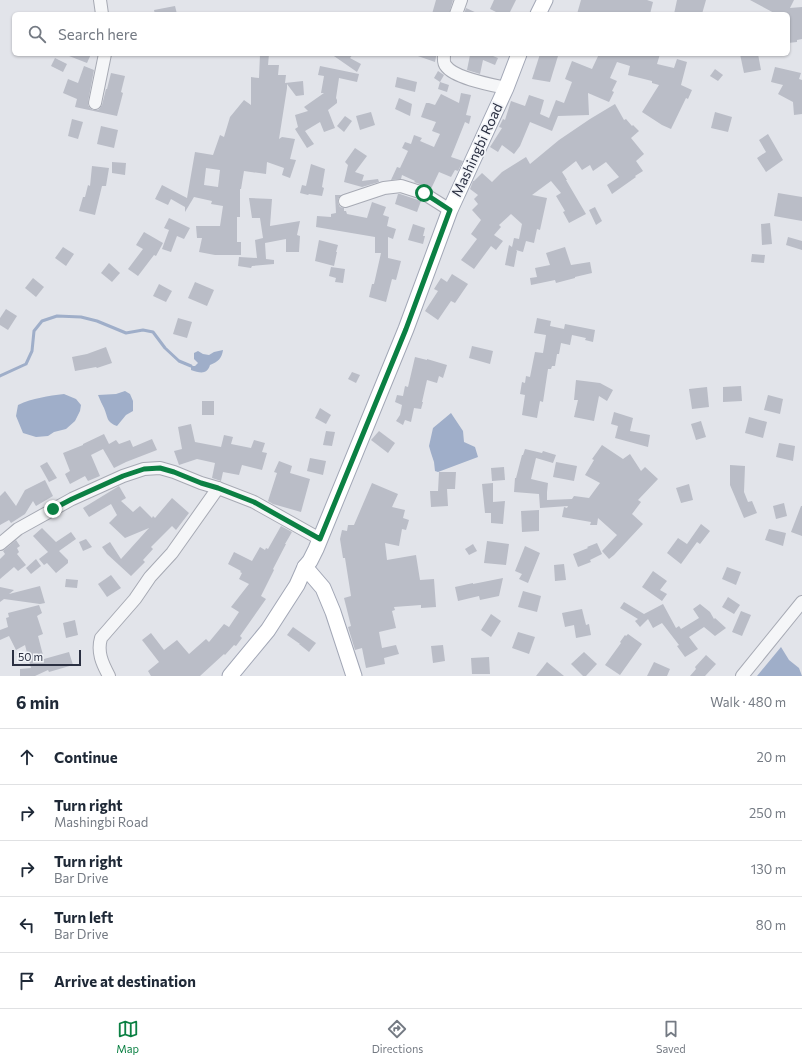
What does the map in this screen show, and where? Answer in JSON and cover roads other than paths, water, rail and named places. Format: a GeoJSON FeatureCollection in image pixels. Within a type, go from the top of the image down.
{"type":"FeatureCollection","features":[{"type":"Feature","properties":{"kind":"main road"},"geometry":{"type":"LineString","coordinates":[[539,12],[545,0]]}},
{"type":"Feature","properties":{"kind":"main road","name":"Mashingbi Road"},"geometry":{"type":"LineString","coordinates":[[230,676],[268,630],[297,585],[305,567],[310,561],[406,329],[450,210],[506,88],[518,56]]}},
{"type":"Feature","properties":{"kind":"main road"},"geometry":{"type":"LineString","coordinates":[[305,567],[323,588],[333,612],[354,676]]}},
{"type":"Feature","properties":{"kind":"street"},"geometry":{"type":"LineString","coordinates":[[100,0],[102,12]]}},
{"type":"Feature","properties":{"kind":"street"},"geometry":{"type":"LineString","coordinates":[[457,12],[461,0]]}},
{"type":"Feature","properties":{"kind":"street"},"geometry":{"type":"LineString","coordinates":[[95,103],[105,56]]}},
{"type":"Feature","properties":{"kind":"street"},"geometry":{"type":"LineString","coordinates":[[444,56],[446,67],[455,73],[481,83],[506,88]]}},
{"type":"Feature","properties":{"kind":"street"},"geometry":{"type":"LineString","coordinates":[[345,201],[384,188],[401,186],[424,193],[450,210]]}},
{"type":"Feature","properties":{"kind":"street"},"geometry":{"type":"LineString","coordinates":[[0,544],[18,529],[72,499],[123,476],[144,469],[160,468],[254,502],[320,539]]}},
{"type":"Feature","properties":{"kind":"street"},"geometry":{"type":"LineString","coordinates":[[109,676],[99,652],[101,638],[135,599],[150,577],[172,553],[218,488]]}},
{"type":"Feature","properties":{"kind":"street"},"geometry":{"type":"LineString","coordinates":[[742,676],[801,605]]}},
{"type":"Feature","properties":{"kind":"water"},"geometry":{"type":"Polygon","coordinates":[[[223,350],[219,359],[210,365],[205,372],[191,370],[191,366],[195,366],[198,363],[194,359],[194,353],[198,351],[209,355],[223,350]]]}},
{"type":"Feature","properties":{"kind":"water"},"geometry":{"type":"Polygon","coordinates":[[[125,391],[130,394],[133,401],[133,411],[126,415],[117,426],[109,421],[98,395],[116,394],[125,391]]]}},
{"type":"Feature","properties":{"kind":"water"},"geometry":{"type":"Polygon","coordinates":[[[64,394],[76,399],[81,405],[75,421],[66,429],[54,432],[48,436],[36,437],[23,433],[16,416],[18,405],[35,399],[64,394]]]}},
{"type":"Feature","properties":{"kind":"water"},"geometry":{"type":"Polygon","coordinates":[[[451,413],[463,431],[464,442],[475,447],[478,457],[438,472],[435,471],[429,446],[433,428],[451,413]]]}},
{"type":"Feature","properties":{"kind":"water"},"geometry":{"type":"Polygon","coordinates":[[[781,647],[789,660],[799,668],[802,676],[757,676],[781,647]]]}},
{"type":"Feature","properties":{"kind":"waterway"},"geometry":{"type":"LineString","coordinates":[[0,376],[26,364],[32,351],[34,331],[42,321],[57,316],[81,317],[97,321],[126,333],[143,330],[153,332],[165,348],[179,361],[191,366]]}}]}
